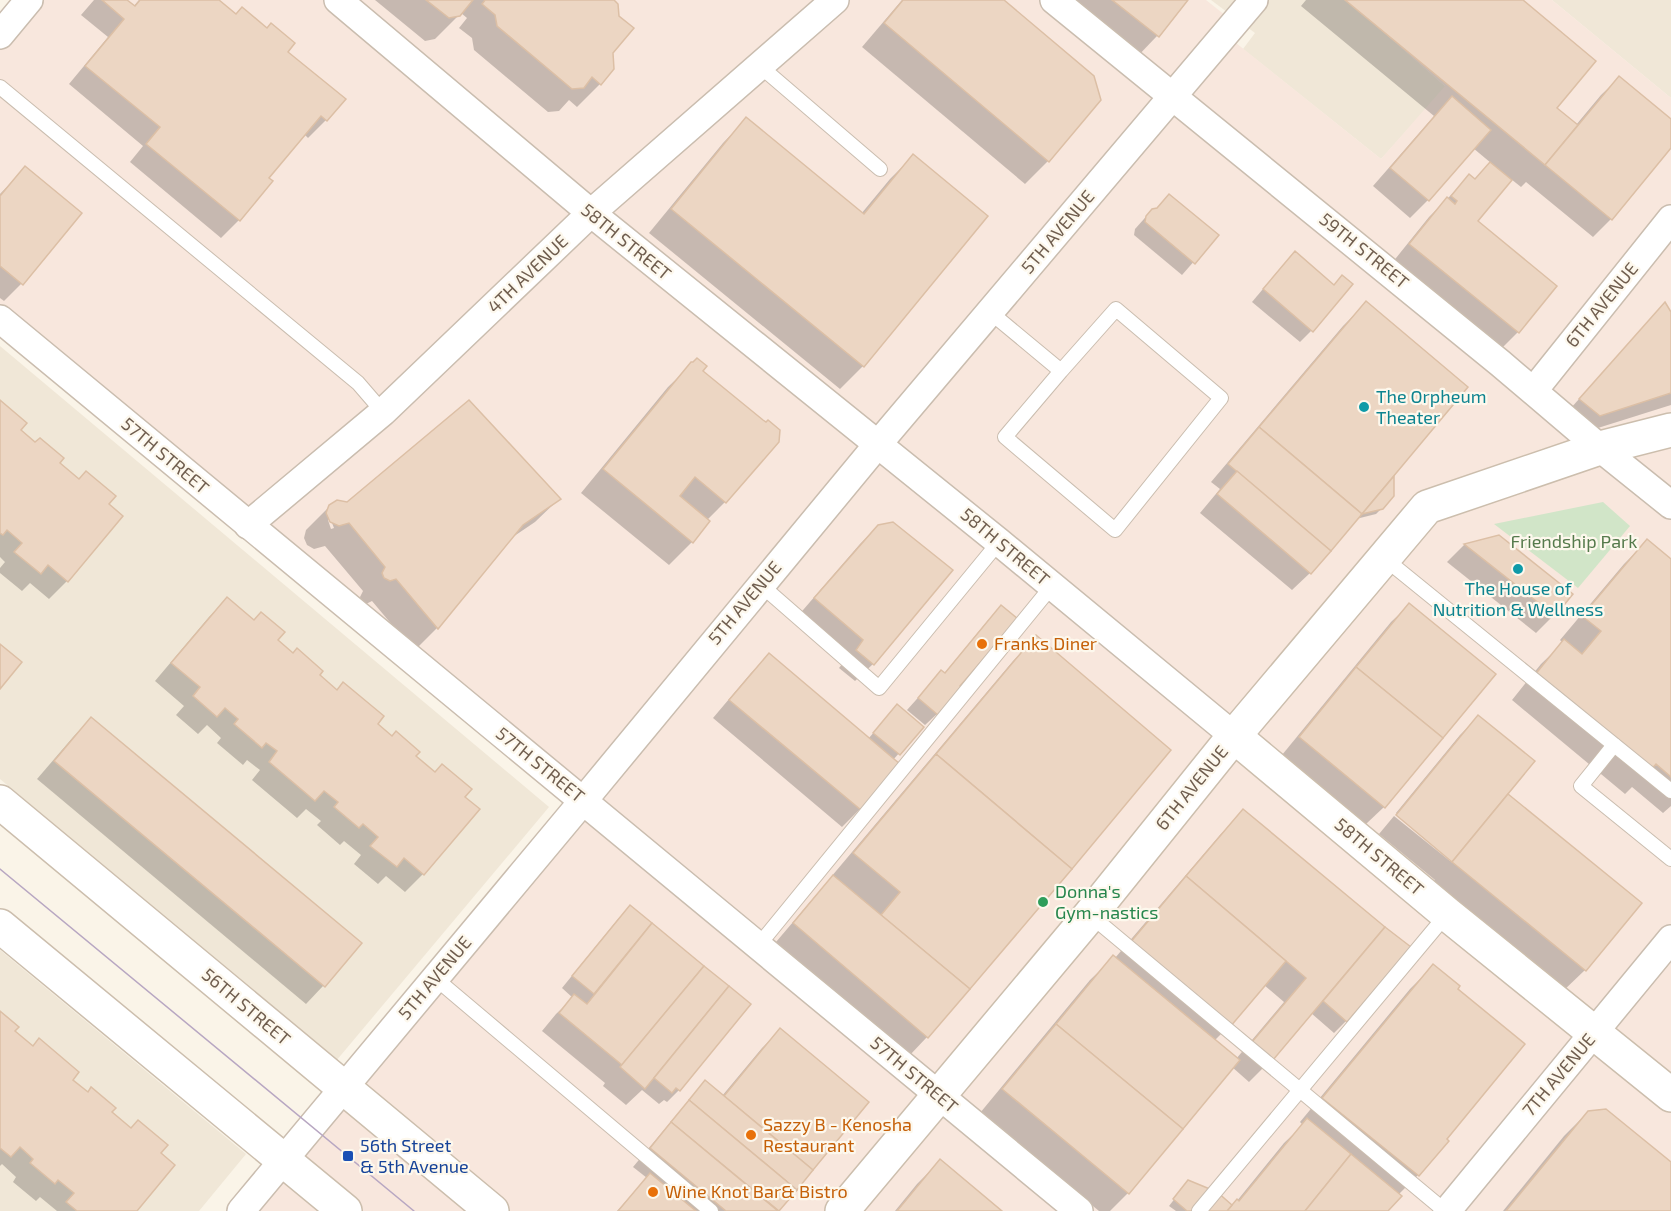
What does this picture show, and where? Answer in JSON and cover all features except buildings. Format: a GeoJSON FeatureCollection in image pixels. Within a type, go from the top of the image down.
{"type":"FeatureCollection","features":[{"type":"Feature","properties":{"kind":"street"},"geometry":{"type":"LineString","coordinates":[[0,35],[29,0]]}},
{"type":"Feature","properties":{"kind":"street","name":"58TH STREET"},"geometry":{"type":"LineString","coordinates":[[338,0],[591,213],[999,542],[1447,914],[1671,1095]]}},
{"type":"Feature","properties":{"kind":"street","name":"4TH AVENUE"},"geometry":{"type":"LineString","coordinates":[[248,525],[383,412],[591,213],[835,0]]}},
{"type":"Feature","properties":{"kind":"street","name":"59TH STREET"},"geometry":{"type":"LineString","coordinates":[[1054,0],[1534,390],[1600,448],[1671,505]]}},
{"type":"Feature","properties":{"kind":"street","name":"5TH AVENUE"},"geometry":{"type":"LineString","coordinates":[[241,1211],[878,444],[1254,0]]}},
{"type":"Feature","properties":{"kind":"street","name":"6TH AVENUE"},"geometry":{"type":"LineString","coordinates":[[1534,390],[1671,219]]}},
{"type":"Feature","properties":{"kind":"street","name":"57TH STREET"},"geometry":{"type":"LineString","coordinates":[[0,319],[1079,1211]]}},
{"type":"Feature","properties":{"kind":"street","name":"6TH AVENUE"},"geometry":{"type":"LineString","coordinates":[[842,1211],[1090,915],[1234,736],[1427,507],[1600,448],[1671,430]]}},
{"type":"Feature","properties":{"kind":"street","name":"56TH STREET"},"geometry":{"type":"LineString","coordinates":[[0,802],[492,1211]]}},
{"type":"Feature","properties":{"kind":"street"},"geometry":{"type":"LineString","coordinates":[[0,926],[345,1211]]}},
{"type":"Feature","properties":{"kind":"street","name":"7TH AVENUE"},"geometry":{"type":"LineString","coordinates":[[1446,1211],[1671,939]]}},
{"type":"Feature","properties":{"kind":"lane"},"geometry":{"type":"LineString","coordinates":[[760,66],[880,169]]}},
{"type":"Feature","properties":{"kind":"lane"},"geometry":{"type":"LineString","coordinates":[[0,87],[358,384],[383,412]]}},
{"type":"Feature","properties":{"kind":"lane"},"geometry":{"type":"LineString","coordinates":[[1116,309],[1221,398],[1115,530],[1005,437],[1061,370],[1116,309]]}},
{"type":"Feature","properties":{"kind":"lane"},"geometry":{"type":"LineString","coordinates":[[990,312],[1061,370]]}},
{"type":"Feature","properties":{"kind":"lane"},"geometry":{"type":"LineString","coordinates":[[761,585],[879,688],[999,542]]}},
{"type":"Feature","properties":{"kind":"lane"},"geometry":{"type":"LineString","coordinates":[[1384,558],[1671,791]]}},
{"type":"Feature","properties":{"kind":"lane"},"geometry":{"type":"LineString","coordinates":[[758,946],[1052,586]]}},
{"type":"Feature","properties":{"kind":"lane"},"geometry":{"type":"LineString","coordinates":[[1614,745],[1581,786],[1671,859]]}},
{"type":"Feature","properties":{"kind":"lane"},"geometry":{"type":"LineString","coordinates":[[1199,1211],[1447,914]]}},
{"type":"Feature","properties":{"kind":"lane"},"geometry":{"type":"LineString","coordinates":[[1090,915],[1446,1211]]}},
{"type":"Feature","properties":{"kind":"lane"},"geometry":{"type":"LineString","coordinates":[[435,978],[711,1211]]}},
{"type":"Feature","properties":{"kind":"shaded area"},"geometry":{"type":"Polygon","coordinates":[[[38,0],[1206,0],[1235,23],[1226,35],[1381,159],[1445,86],[1346,0],[1552,0],[1671,98],[1671,1211],[242,1211],[583,801],[0,319],[0,49],[38,0]]]}},
{"type":"Feature","properties":{"kind":"shaded area"},"geometry":{"type":"Polygon","coordinates":[[[1211,0],[1347,0],[1446,87],[1381,159],[1243,49],[1255,33],[1211,0]]]}},
{"type":"Feature","properties":{"kind":"shaded area"},"geometry":{"type":"Polygon","coordinates":[[[1552,0],[1671,0],[1671,98],[1552,0]]]}},
{"type":"Feature","properties":{"kind":"shaded area"},"geometry":{"type":"Polygon","coordinates":[[[0,346],[549,807],[336,1061],[0,779],[0,346]]]}},
{"type":"Feature","properties":{"kind":"shaded area"},"geometry":{"type":"Polygon","coordinates":[[[0,950],[246,1154],[199,1211],[0,1211],[0,950]]]}},
{"type":"Feature","properties":{"kind":"green space","name":"Friendship Park"},"geometry":{"type":"Polygon","coordinates":[[[1603,502],[1630,526],[1578,588],[1494,524],[1603,502]]]}},
{"type":"Feature","properties":{"kind":"tram line"},"geometry":{"type":"LineString","coordinates":[[0,869],[414,1211]]}},
{"type":"Feature","properties":{"kind":"place","name":"The Orpheum Theater"},"geometry":{"type":"Point","coordinates":[1364,407]}},
{"type":"Feature","properties":{"kind":"place","name":"The House of Nutrition & Wellness"},"geometry":{"type":"Point","coordinates":[1518,569]}},
{"type":"Feature","properties":{"kind":"place","name":"Franks Diner"},"geometry":{"type":"Point","coordinates":[982,644]}},
{"type":"Feature","properties":{"kind":"place","name":"Donna's Gym-nastics"},"geometry":{"type":"Point","coordinates":[1043,902]}},
{"type":"Feature","properties":{"kind":"place","name":"Sazzy B - Kenosha Restaurant"},"geometry":{"type":"Point","coordinates":[751,1135]}},
{"type":"Feature","properties":{"kind":"place","name":"56th Street & 5th Avenue"},"geometry":{"type":"Point","coordinates":[348,1156]}},
{"type":"Feature","properties":{"kind":"place","name":"Wine Knot Bar& Bistro"},"geometry":{"type":"Point","coordinates":[653,1192]}}]}
